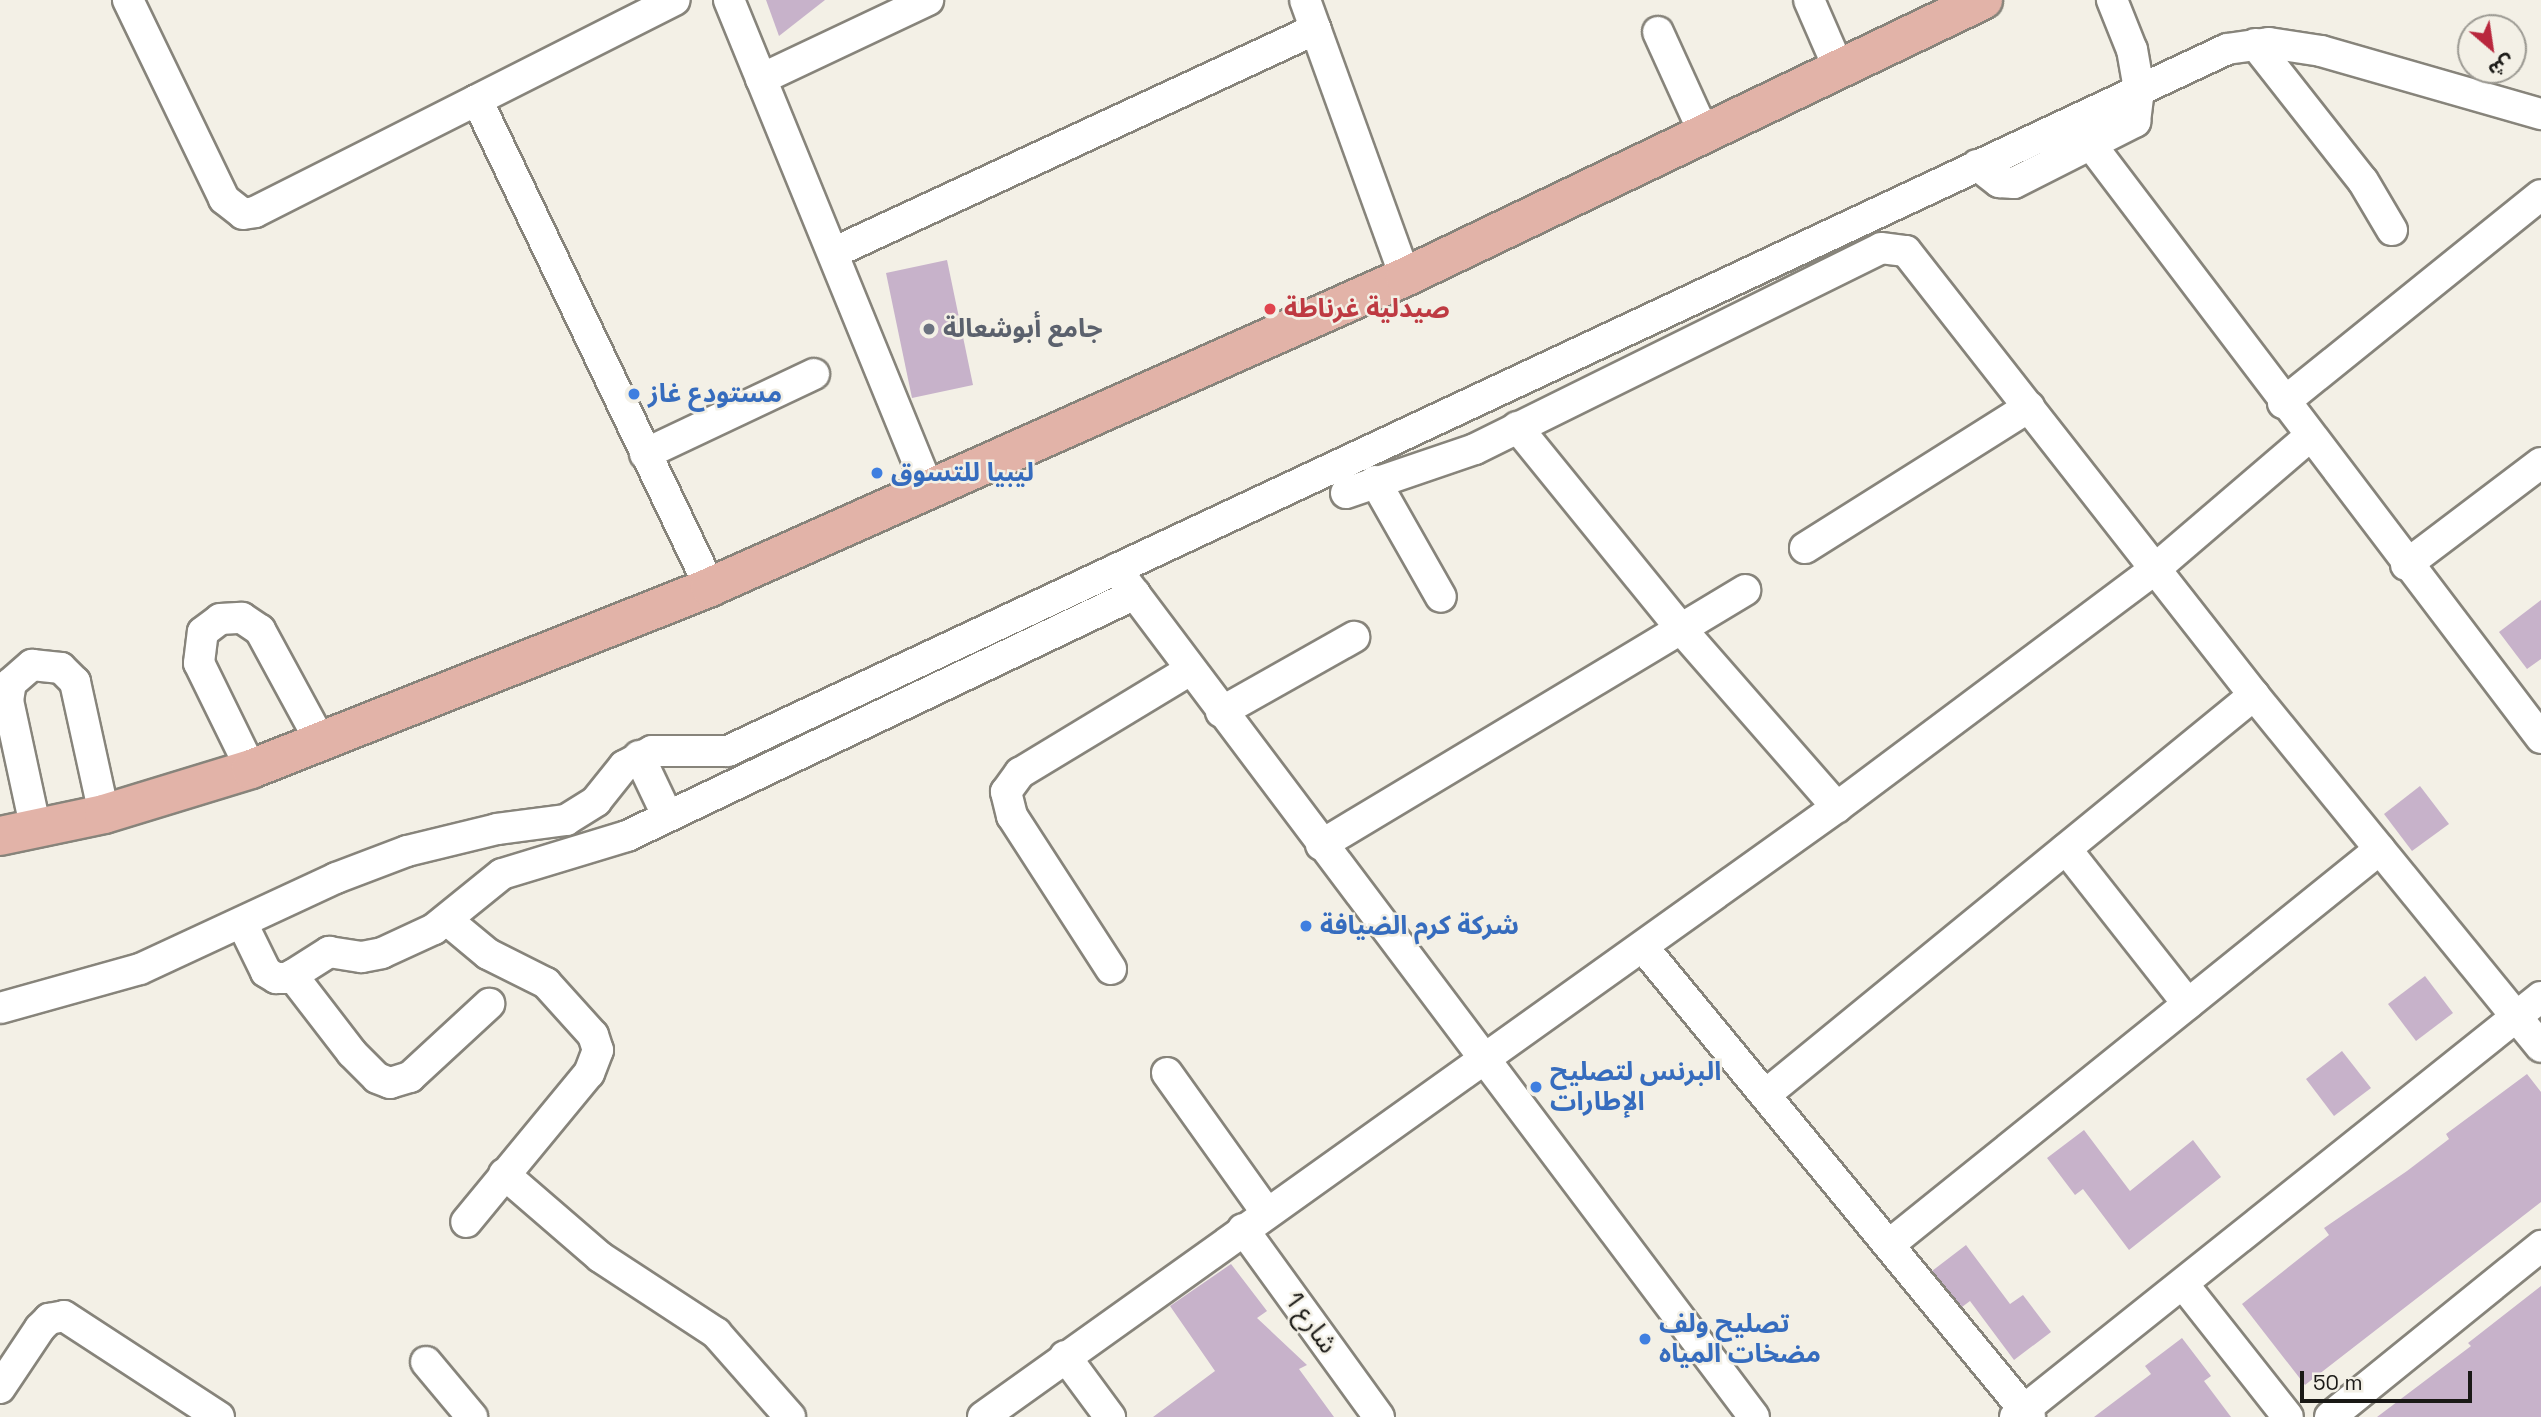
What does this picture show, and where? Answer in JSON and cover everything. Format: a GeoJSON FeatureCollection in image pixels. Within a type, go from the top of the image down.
{"type":"FeatureCollection","features":[{"type":"Feature","properties":{"kind":"main road"},"geometry":{"type":"LineString","coordinates":[[18,834],[104,814],[322,744],[710,587],[930,492],[1405,277],[1983,0]]}},
{"type":"Feature","properties":{"kind":"street"},"geometry":{"type":"LineString","coordinates":[[128,0],[224,199],[243,214],[255,212],[675,0]]}},
{"type":"Feature","properties":{"kind":"street"},"geometry":{"type":"LineString","coordinates":[[729,0],[930,492]]}},
{"type":"Feature","properties":{"kind":"street"},"geometry":{"type":"LineString","coordinates":[[761,79],[928,0]]}},
{"type":"Feature","properties":{"kind":"street"},"geometry":{"type":"LineString","coordinates":[[1306,0],[1405,277]]}},
{"type":"Feature","properties":{"kind":"street"},"geometry":{"type":"LineString","coordinates":[[1809,0],[1839,68]]}},
{"type":"Feature","properties":{"kind":"street"},"geometry":{"type":"LineString","coordinates":[[1977,165],[1999,182],[2014,183],[2135,122],[2139,89],[2129,36],[2112,0]]}},
{"type":"Feature","properties":{"kind":"street"},"geometry":{"type":"LineString","coordinates":[[833,253],[1316,29]]}},
{"type":"Feature","properties":{"kind":"street"},"geometry":{"type":"LineString","coordinates":[[1658,32],[1705,135]]}},
{"type":"Feature","properties":{"kind":"street"},"geometry":{"type":"LineString","coordinates":[[2255,44],[2363,181],[2392,230]]}},
{"type":"Feature","properties":{"kind":"street"},"geometry":{"type":"LineString","coordinates":[[0,1008],[141,969],[243,925],[336,878],[407,851],[497,829],[566,820],[587,809],[617,773],[639,756],[665,748],[728,751],[2227,49],[2255,44],[2340,55],[2541,114]]}},
{"type":"Feature","properties":{"kind":"street"},"geometry":{"type":"LineString","coordinates":[[477,100],[710,587]]}},
{"type":"Feature","properties":{"kind":"street"},"geometry":{"type":"LineString","coordinates":[[2092,146],[2406,565],[2538,729]]}},
{"type":"Feature","properties":{"kind":"street"},"geometry":{"type":"LineString","coordinates":[[2283,402],[2541,195]]}},
{"type":"Feature","properties":{"kind":"street"},"geometry":{"type":"LineString","coordinates":[[1346,493],[1450,459],[1889,247],[1912,256],[2254,695],[2380,849],[2531,1025]]}},
{"type":"Feature","properties":{"kind":"street"},"geometry":{"type":"LineString","coordinates":[[645,454],[814,374]]}},
{"type":"Feature","properties":{"kind":"street"},"geometry":{"type":"LineString","coordinates":[[1805,548],[2029,407]]}},
{"type":"Feature","properties":{"kind":"street"},"geometry":{"type":"LineString","coordinates":[[1430,422],[1450,459]]}},
{"type":"Feature","properties":{"kind":"street"},"geometry":{"type":"LineString","coordinates":[[1517,427],[1681,629],[1837,807]]}},
{"type":"Feature","properties":{"kind":"street"},"geometry":{"type":"LineString","coordinates":[[983,1417],[1837,807],[2155,569],[2309,437]]}},
{"type":"Feature","properties":{"kind":"street"},"geometry":{"type":"LineString","coordinates":[[2406,565],[2541,463]]}},
{"type":"Feature","properties":{"kind":"street"},"geometry":{"type":"LineString","coordinates":[[1376,481],[1441,597]]}},
{"type":"Feature","properties":{"kind":"street"},"geometry":{"type":"LineString","coordinates":[[1116,569],[1321,845],[1754,1417]]}},
{"type":"Feature","properties":{"kind":"street"},"geometry":{"type":"LineString","coordinates":[[1321,845],[1745,590]]}},
{"type":"Feature","properties":{"kind":"street"},"geometry":{"type":"LineString","coordinates":[[243,925],[267,972],[276,978],[292,975],[329,952],[362,957],[382,953],[447,920],[502,874],[604,846],[902,708],[1135,594]]}},
{"type":"Feature","properties":{"kind":"street"},"geometry":{"type":"LineString","coordinates":[[251,769],[199,663],[203,632],[220,619],[242,618],[260,629],[322,744]]}},
{"type":"Feature","properties":{"kind":"street"},"geometry":{"type":"LineString","coordinates":[[1215,704],[1354,637]]}},
{"type":"Feature","properties":{"kind":"street"},"geometry":{"type":"LineString","coordinates":[[1215,704],[1311,639]]}},
{"type":"Feature","properties":{"kind":"street"},"geometry":{"type":"LineString","coordinates":[[18,834],[8,701],[12,683],[32,665],[61,667],[75,682],[104,814]]}},
{"type":"Feature","properties":{"kind":"street"},"geometry":{"type":"LineString","coordinates":[[1111,969],[1012,816],[1006,792],[1020,773],[1190,670]]}},
{"type":"Feature","properties":{"kind":"street"},"geometry":{"type":"LineString","coordinates":[[1765,1096],[2254,695]]}},
{"type":"Feature","properties":{"kind":"street"},"geometry":{"type":"LineString","coordinates":[[639,756],[667,816]]}},
{"type":"Feature","properties":{"kind":"street"},"geometry":{"type":"LineString","coordinates":[[2066,849],[2188,1004]]}},
{"type":"Feature","properties":{"kind":"street"},"geometry":{"type":"LineString","coordinates":[[1890,1244],[2380,849]]}},
{"type":"Feature","properties":{"kind":"street"},"geometry":{"type":"LineString","coordinates":[[447,920],[480,949],[545,983],[596,1042],[594,1066],[466,1222]]}},
{"type":"Feature","properties":{"kind":"street"},"geometry":{"type":"LineString","coordinates":[[1643,947],[1890,1244],[2026,1415],[2531,1025],[2541,997]]}},
{"type":"Feature","properties":{"kind":"street"},"geometry":{"type":"LineString","coordinates":[[292,975],[352,1053],[377,1078],[390,1083],[410,1077],[489,1004]]}},
{"type":"Feature","properties":{"kind":"street","name":"شارع 1"},"geometry":{"type":"LineString","coordinates":[[1167,1073],[1255,1221],[1379,1417]]}},
{"type":"Feature","properties":{"kind":"street"},"geometry":{"type":"LineString","coordinates":[[504,1174],[600,1257],[682,1306],[716,1333],[790,1417]]}},
{"type":"Feature","properties":{"kind":"street"},"geometry":{"type":"LineString","coordinates":[[2330,1417],[2541,1246]]}},
{"type":"Feature","properties":{"kind":"street"},"geometry":{"type":"LineString","coordinates":[[2188,1290],[2288,1417]]}},
{"type":"Feature","properties":{"kind":"street"},"geometry":{"type":"LineString","coordinates":[[0,1388],[40,1328],[49,1319],[64,1317],[219,1417]]}},
{"type":"Feature","properties":{"kind":"street"},"geometry":{"type":"LineString","coordinates":[[1065,1356],[1110,1417]]}},
{"type":"Feature","properties":{"kind":"street"},"geometry":{"type":"LineString","coordinates":[[426,1362],[472,1417]]}},
{"type":"Feature","properties":{"kind":"building"},"geometry":{"type":"Polygon","coordinates":[[[766,0],[825,0],[779,36],[766,0]]]}},
{"type":"Feature","properties":{"kind":"building","name":"جامع أبوشعالة"},"geometry":{"type":"Polygon","coordinates":[[[947,260],[973,385],[912,398],[886,273],[947,260]]]}},
{"type":"Feature","properties":{"kind":"building"},"geometry":{"type":"Polygon","coordinates":[[[2541,600],[2541,659],[2527,669],[2499,632],[2541,600]]]}},
{"type":"Feature","properties":{"kind":"building"},"geometry":{"type":"Polygon","coordinates":[[[2420,786],[2449,824],[2412,851],[2384,814],[2420,786]]]}},
{"type":"Feature","properties":{"kind":"building"},"geometry":{"type":"Polygon","coordinates":[[[2425,976],[2453,1013],[2416,1041],[2388,1004],[2425,976]]]}},
{"type":"Feature","properties":{"kind":"building"},"geometry":{"type":"Polygon","coordinates":[[[2342,1051],[2371,1088],[2334,1116],[2306,1079],[2342,1051]]]}},
{"type":"Feature","properties":{"kind":"building"},"geometry":{"type":"Polygon","coordinates":[[[2527,1074],[2541,1092],[2541,1202],[2305,1385],[2242,1304],[2329,1235],[2324,1228],[2407,1171],[2449,1139],[2446,1134],[2527,1074]]]}},
{"type":"Feature","properties":{"kind":"building"},"geometry":{"type":"Polygon","coordinates":[[[2084,1130],[2130,1191],[2193,1140],[2221,1177],[2129,1250],[2083,1189],[2075,1195],[2047,1158],[2084,1130]]]}},
{"type":"Feature","properties":{"kind":"building"},"geometry":{"type":"Polygon","coordinates":[[[1966,1245],[2010,1304],[2023,1295],[2051,1332],[2014,1360],[1970,1301],[1962,1307],[1932,1271],[1966,1245]]]}},
{"type":"Feature","properties":{"kind":"building"},"geometry":{"type":"Polygon","coordinates":[[[1231,1264],[1267,1311],[1257,1318],[1307,1365],[1299,1369],[1334,1417],[1153,1417],[1215,1371],[1170,1306],[1231,1264]]]}},
{"type":"Feature","properties":{"kind":"building"},"geometry":{"type":"Polygon","coordinates":[[[2541,1286],[2541,1417],[2377,1417],[2471,1346],[2468,1343],[2541,1286]]]}},
{"type":"Feature","properties":{"kind":"building"},"geometry":{"type":"Polygon","coordinates":[[[2182,1338],[2211,1376],[2204,1381],[2231,1417],[2094,1417],[2151,1374],[2145,1366],[2182,1338]]]}},
{"type":"Feature","properties":{"kind":"place","name":"صيدلية غرناطة"},"geometry":{"type":"Point","coordinates":[1270,309]}},
{"type":"Feature","properties":{"kind":"place","name":"جامع أبوشعالة"},"geometry":{"type":"Point","coordinates":[929,329]}},
{"type":"Feature","properties":{"kind":"place","name":"مستودع غاز"},"geometry":{"type":"Point","coordinates":[634,394]}},
{"type":"Feature","properties":{"kind":"place","name":"ليبيا للتسوق"},"geometry":{"type":"Point","coordinates":[877,473]}},
{"type":"Feature","properties":{"kind":"place","name":"شركة كرم الضيافة"},"geometry":{"type":"Point","coordinates":[1306,926]}},
{"type":"Feature","properties":{"kind":"place","name":"البرنس لتصليح الإطارات"},"geometry":{"type":"Point","coordinates":[1536,1087]}},
{"type":"Feature","properties":{"kind":"place","name":"تصليح ولف مضخات المياه"},"geometry":{"type":"Point","coordinates":[1645,1339]}}]}
